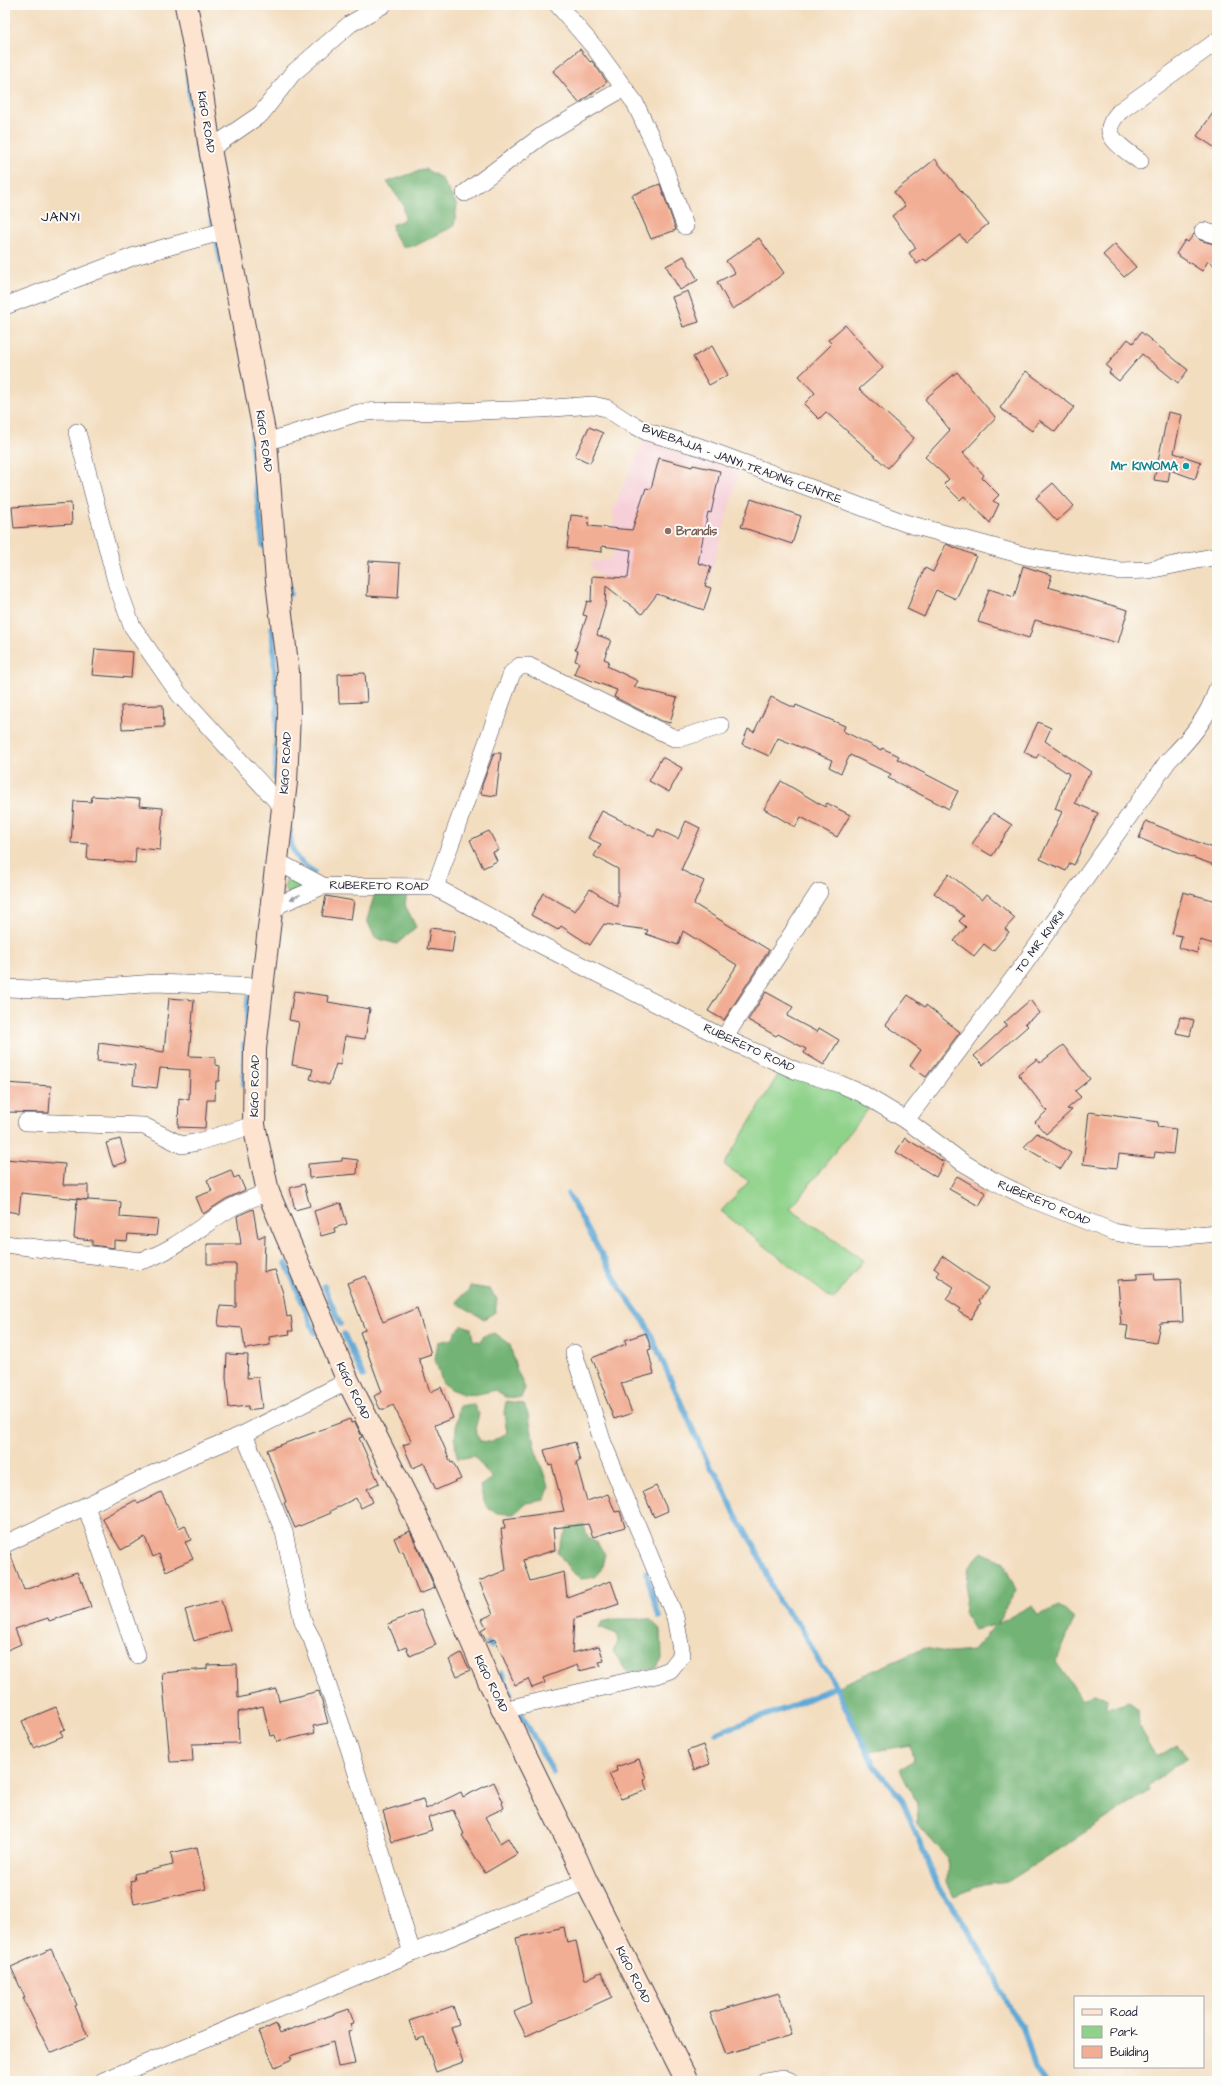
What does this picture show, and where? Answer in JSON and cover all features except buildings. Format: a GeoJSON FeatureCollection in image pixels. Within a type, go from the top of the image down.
{"type":"FeatureCollection","features":[{"type":"Feature","properties":{"kind":"street","name":"KIGO ROAD"},"geometry":{"type":"LineString","coordinates":[[186,5],[198,66],[210,149],[266,442],[277,581],[288,672],[289,714],[283,808],[278,862],[255,1049],[254,1125],[260,1160],[268,1192],[348,1381],[425,1534],[466,1629],[576,1858],[586,1882],[687,2081]]}},
{"type":"Feature","properties":{"kind":"street"},"geometry":{"type":"LineString","coordinates":[[210,149],[261,114],[292,74],[350,24],[383,5]]}},
{"type":"Feature","properties":{"kind":"street"},"geometry":{"type":"LineString","coordinates":[[558,5],[594,47],[635,103],[662,161],[685,226]]}},
{"type":"Feature","properties":{"kind":"street"},"geometry":{"type":"LineString","coordinates":[[1140,161],[1115,142],[1111,133],[1110,125],[1120,111],[1217,41]]}},
{"type":"Feature","properties":{"kind":"street"},"geometry":{"type":"LineString","coordinates":[[465,193],[543,135],[624,88]]}},
{"type":"Feature","properties":{"kind":"street"},"geometry":{"type":"LineString","coordinates":[[5,306],[135,256],[217,233],[227,238]]}},
{"type":"Feature","properties":{"kind":"street","name":"BWEBAJJA - JANYI TRADING CENTRE"},"geometry":{"type":"LineString","coordinates":[[266,442],[358,414],[378,410],[450,412],[541,409],[594,405],[606,408],[647,432],[700,447],[905,523],[1026,556],[1120,571],[1149,570],[1217,556]]}},
{"type":"Feature","properties":{"kind":"street"},"geometry":{"type":"LineString","coordinates":[[77,432],[117,585],[132,626],[179,694],[283,808]]}},
{"type":"Feature","properties":{"kind":"street"},"geometry":{"type":"LineString","coordinates":[[434,887],[512,673],[520,666],[529,666],[674,738],[681,738],[721,726]]}},
{"type":"Feature","properties":{"kind":"street","name":"TO MR KIVIRII"},"geometry":{"type":"LineString","coordinates":[[906,1120],[1022,967],[1168,761],[1186,744],[1208,712],[1217,689]]}},
{"type":"Feature","properties":{"kind":"street","name":"RUBERETO ROAD"},"geometry":{"type":"LineString","coordinates":[[278,862],[323,886],[434,887],[545,947],[724,1038],[797,1070],[840,1084],[861,1093],[906,1120],[962,1162],[994,1181],[1029,1198],[1114,1232],[1140,1237],[1165,1238],[1217,1233]]}},
{"type":"Feature","properties":{"kind":"street"},"geometry":{"type":"LineString","coordinates":[[271,914],[280,904],[323,886]]}},
{"type":"Feature","properties":{"kind":"street"},"geometry":{"type":"LineString","coordinates":[[724,1038],[819,892]]}},
{"type":"Feature","properties":{"kind":"street"},"geometry":{"type":"LineString","coordinates":[[5,988],[64,990],[155,983],[263,987]]}},
{"type":"Feature","properties":{"kind":"street"},"geometry":{"type":"LineString","coordinates":[[26,1122],[144,1126],[182,1145],[198,1142],[254,1125]]}},
{"type":"Feature","properties":{"kind":"street"},"geometry":{"type":"LineString","coordinates":[[5,1244],[140,1261],[152,1258],[232,1208],[268,1192]]}},
{"type":"Feature","properties":{"kind":"street"},"geometry":{"type":"LineString","coordinates":[[504,1710],[656,1675],[670,1670],[682,1655],[675,1617],[603,1443],[574,1353]]}},
{"type":"Feature","properties":{"kind":"street"},"geometry":{"type":"LineString","coordinates":[[5,1544],[191,1456],[244,1434],[348,1381]]}},
{"type":"Feature","properties":{"kind":"street"},"geometry":{"type":"LineString","coordinates":[[244,1434],[284,1532],[303,1622],[312,1640],[350,1751],[412,1953]]}},
{"type":"Feature","properties":{"kind":"street"},"geometry":{"type":"LineString","coordinates":[[86,1506],[137,1655]]}},
{"type":"Feature","properties":{"kind":"street"},"geometry":{"type":"LineString","coordinates":[[103,2081],[586,1882]]}},
{"type":"Feature","properties":{"kind":"street"},"geometry":{"type":"LineString","coordinates":[[765,2081],[783,2078],[790,2081]]}},
{"type":"Feature","properties":{"kind":"shaded area","name":"Brandis"},"geometry":{"type":"Polygon","coordinates":[[[644,440],[739,472],[708,584],[671,573],[655,603],[627,596],[590,566],[592,562],[608,560],[615,552],[613,509],[644,440]]]}},
{"type":"Feature","properties":{"kind":"green space"},"geometry":{"type":"Polygon","coordinates":[[[425,169],[441,178],[457,205],[454,226],[415,246],[402,246],[394,235],[392,225],[405,219],[403,204],[387,182],[425,169]]]}},
{"type":"Feature","properties":{"kind":"green space"},"geometry":{"type":"Polygon","coordinates":[[[289,870],[314,886],[288,893],[284,889],[289,870]]]}},
{"type":"Feature","properties":{"kind":"green space"},"geometry":{"type":"Polygon","coordinates":[[[375,893],[407,893],[405,905],[416,927],[397,944],[375,938],[367,920],[375,893]]]}},
{"type":"Feature","properties":{"kind":"green space"},"geometry":{"type":"Polygon","coordinates":[[[781,1070],[849,1092],[870,1107],[790,1209],[863,1260],[833,1300],[721,1211],[749,1181],[724,1165],[781,1070]]]}},
{"type":"Feature","properties":{"kind":"green space"},"geometry":{"type":"Polygon","coordinates":[[[470,1286],[489,1289],[497,1299],[495,1312],[484,1319],[457,1303],[461,1296],[468,1292],[470,1286]]]}},
{"type":"Feature","properties":{"kind":"green space"},"geometry":{"type":"Polygon","coordinates":[[[462,1325],[471,1328],[473,1340],[481,1342],[483,1336],[495,1333],[510,1345],[516,1368],[525,1388],[521,1398],[505,1397],[496,1390],[480,1394],[463,1394],[443,1384],[435,1359],[438,1342],[453,1339],[455,1332],[462,1325]]]}},
{"type":"Feature","properties":{"kind":"green space"},"geometry":{"type":"Polygon","coordinates":[[[506,1401],[524,1404],[529,1417],[535,1449],[549,1488],[544,1500],[526,1503],[514,1514],[499,1513],[490,1509],[486,1505],[480,1486],[492,1478],[474,1456],[458,1459],[455,1446],[459,1406],[473,1404],[479,1414],[475,1429],[480,1441],[490,1442],[507,1433],[504,1413],[506,1401]]]}},
{"type":"Feature","properties":{"kind":"green space"},"geometry":{"type":"Polygon","coordinates":[[[581,1517],[588,1537],[597,1543],[605,1554],[599,1573],[593,1577],[581,1579],[570,1570],[557,1551],[570,1522],[581,1517]]]}},
{"type":"Feature","properties":{"kind":"green space"},"geometry":{"type":"Polygon","coordinates":[[[982,1552],[1004,1563],[1016,1590],[997,1624],[1032,1605],[1038,1615],[1060,1606],[1074,1619],[1056,1662],[1083,1700],[1095,1693],[1107,1699],[1106,1709],[1130,1702],[1138,1709],[1139,1726],[1157,1757],[1177,1745],[1188,1757],[1147,1787],[1149,1791],[1009,1881],[983,1884],[954,1896],[947,1882],[948,1858],[918,1824],[917,1804],[900,1770],[913,1760],[910,1745],[869,1752],[838,1686],[925,1648],[951,1653],[973,1651],[995,1625],[974,1630],[964,1614],[969,1566],[982,1552]]]}},
{"type":"Feature","properties":{"kind":"green space"},"geometry":{"type":"Polygon","coordinates":[[[615,1619],[650,1619],[661,1630],[662,1659],[656,1668],[630,1673],[625,1669],[613,1651],[618,1643],[617,1634],[599,1627],[602,1622],[615,1619]]]}},
{"type":"Feature","properties":{"kind":"waterway"},"geometry":{"type":"LineString","coordinates":[[187,66],[192,121],[223,272]]}},
{"type":"Feature","properties":{"kind":"waterway"},"geometry":{"type":"LineString","coordinates":[[254,426],[251,443],[263,546]]}},
{"type":"Feature","properties":{"kind":"waterway"},"geometry":{"type":"LineString","coordinates":[[288,582],[290,594]]}},
{"type":"Feature","properties":{"kind":"waterway"},"geometry":{"type":"LineString","coordinates":[[272,628],[277,703],[275,778]]}},
{"type":"Feature","properties":{"kind":"waterway"},"geometry":{"type":"LineString","coordinates":[[290,831],[293,851],[299,860],[314,872]]}},
{"type":"Feature","properties":{"kind":"waterway"},"geometry":{"type":"LineString","coordinates":[[246,1029],[248,998]]}},
{"type":"Feature","properties":{"kind":"waterway"},"geometry":{"type":"LineString","coordinates":[[244,1044],[244,1084]]}},
{"type":"Feature","properties":{"kind":"waterway"},"geometry":{"type":"LineString","coordinates":[[568,1194],[622,1291],[646,1324],[710,1468],[717,1474],[737,1518],[755,1547],[779,1602],[801,1627],[821,1666],[829,1673],[874,1766],[902,1799],[938,1887],[958,1914],[989,1965],[1011,2012],[1023,2027],[1035,2069],[1044,2081]]}},
{"type":"Feature","properties":{"kind":"waterway"},"geometry":{"type":"LineString","coordinates":[[286,1263],[315,1333]]}},
{"type":"Feature","properties":{"kind":"waterway"},"geometry":{"type":"LineString","coordinates":[[324,1286],[340,1324]]}},
{"type":"Feature","properties":{"kind":"waterway"},"geometry":{"type":"LineString","coordinates":[[344,1334],[363,1376]]}},
{"type":"Feature","properties":{"kind":"waterway"},"geometry":{"type":"LineString","coordinates":[[646,1572],[659,1617]]}},
{"type":"Feature","properties":{"kind":"waterway"},"geometry":{"type":"LineString","coordinates":[[488,1643],[491,1646]]}},
{"type":"Feature","properties":{"kind":"waterway"},"geometry":{"type":"LineString","coordinates":[[502,1673],[511,1694]]}},
{"type":"Feature","properties":{"kind":"waterway"},"geometry":{"type":"LineString","coordinates":[[716,1733],[792,1706],[835,1687]]}},
{"type":"Feature","properties":{"kind":"waterway"},"geometry":{"type":"LineString","coordinates":[[522,1715],[553,1772]]}},
{"type":"Feature","properties":{"kind":"place","name":"Mr KIWOMA"},"geometry":{"type":"Point","coordinates":[1186,466]}},
{"type":"Feature","properties":{"kind":"place","name":"Brandis"},"geometry":{"type":"Point","coordinates":[668,531]}},
{"type":"Feature","properties":{"kind":"district","name":"JANYI"},"geometry":{"type":"Point","coordinates":[61,217]}}]}
